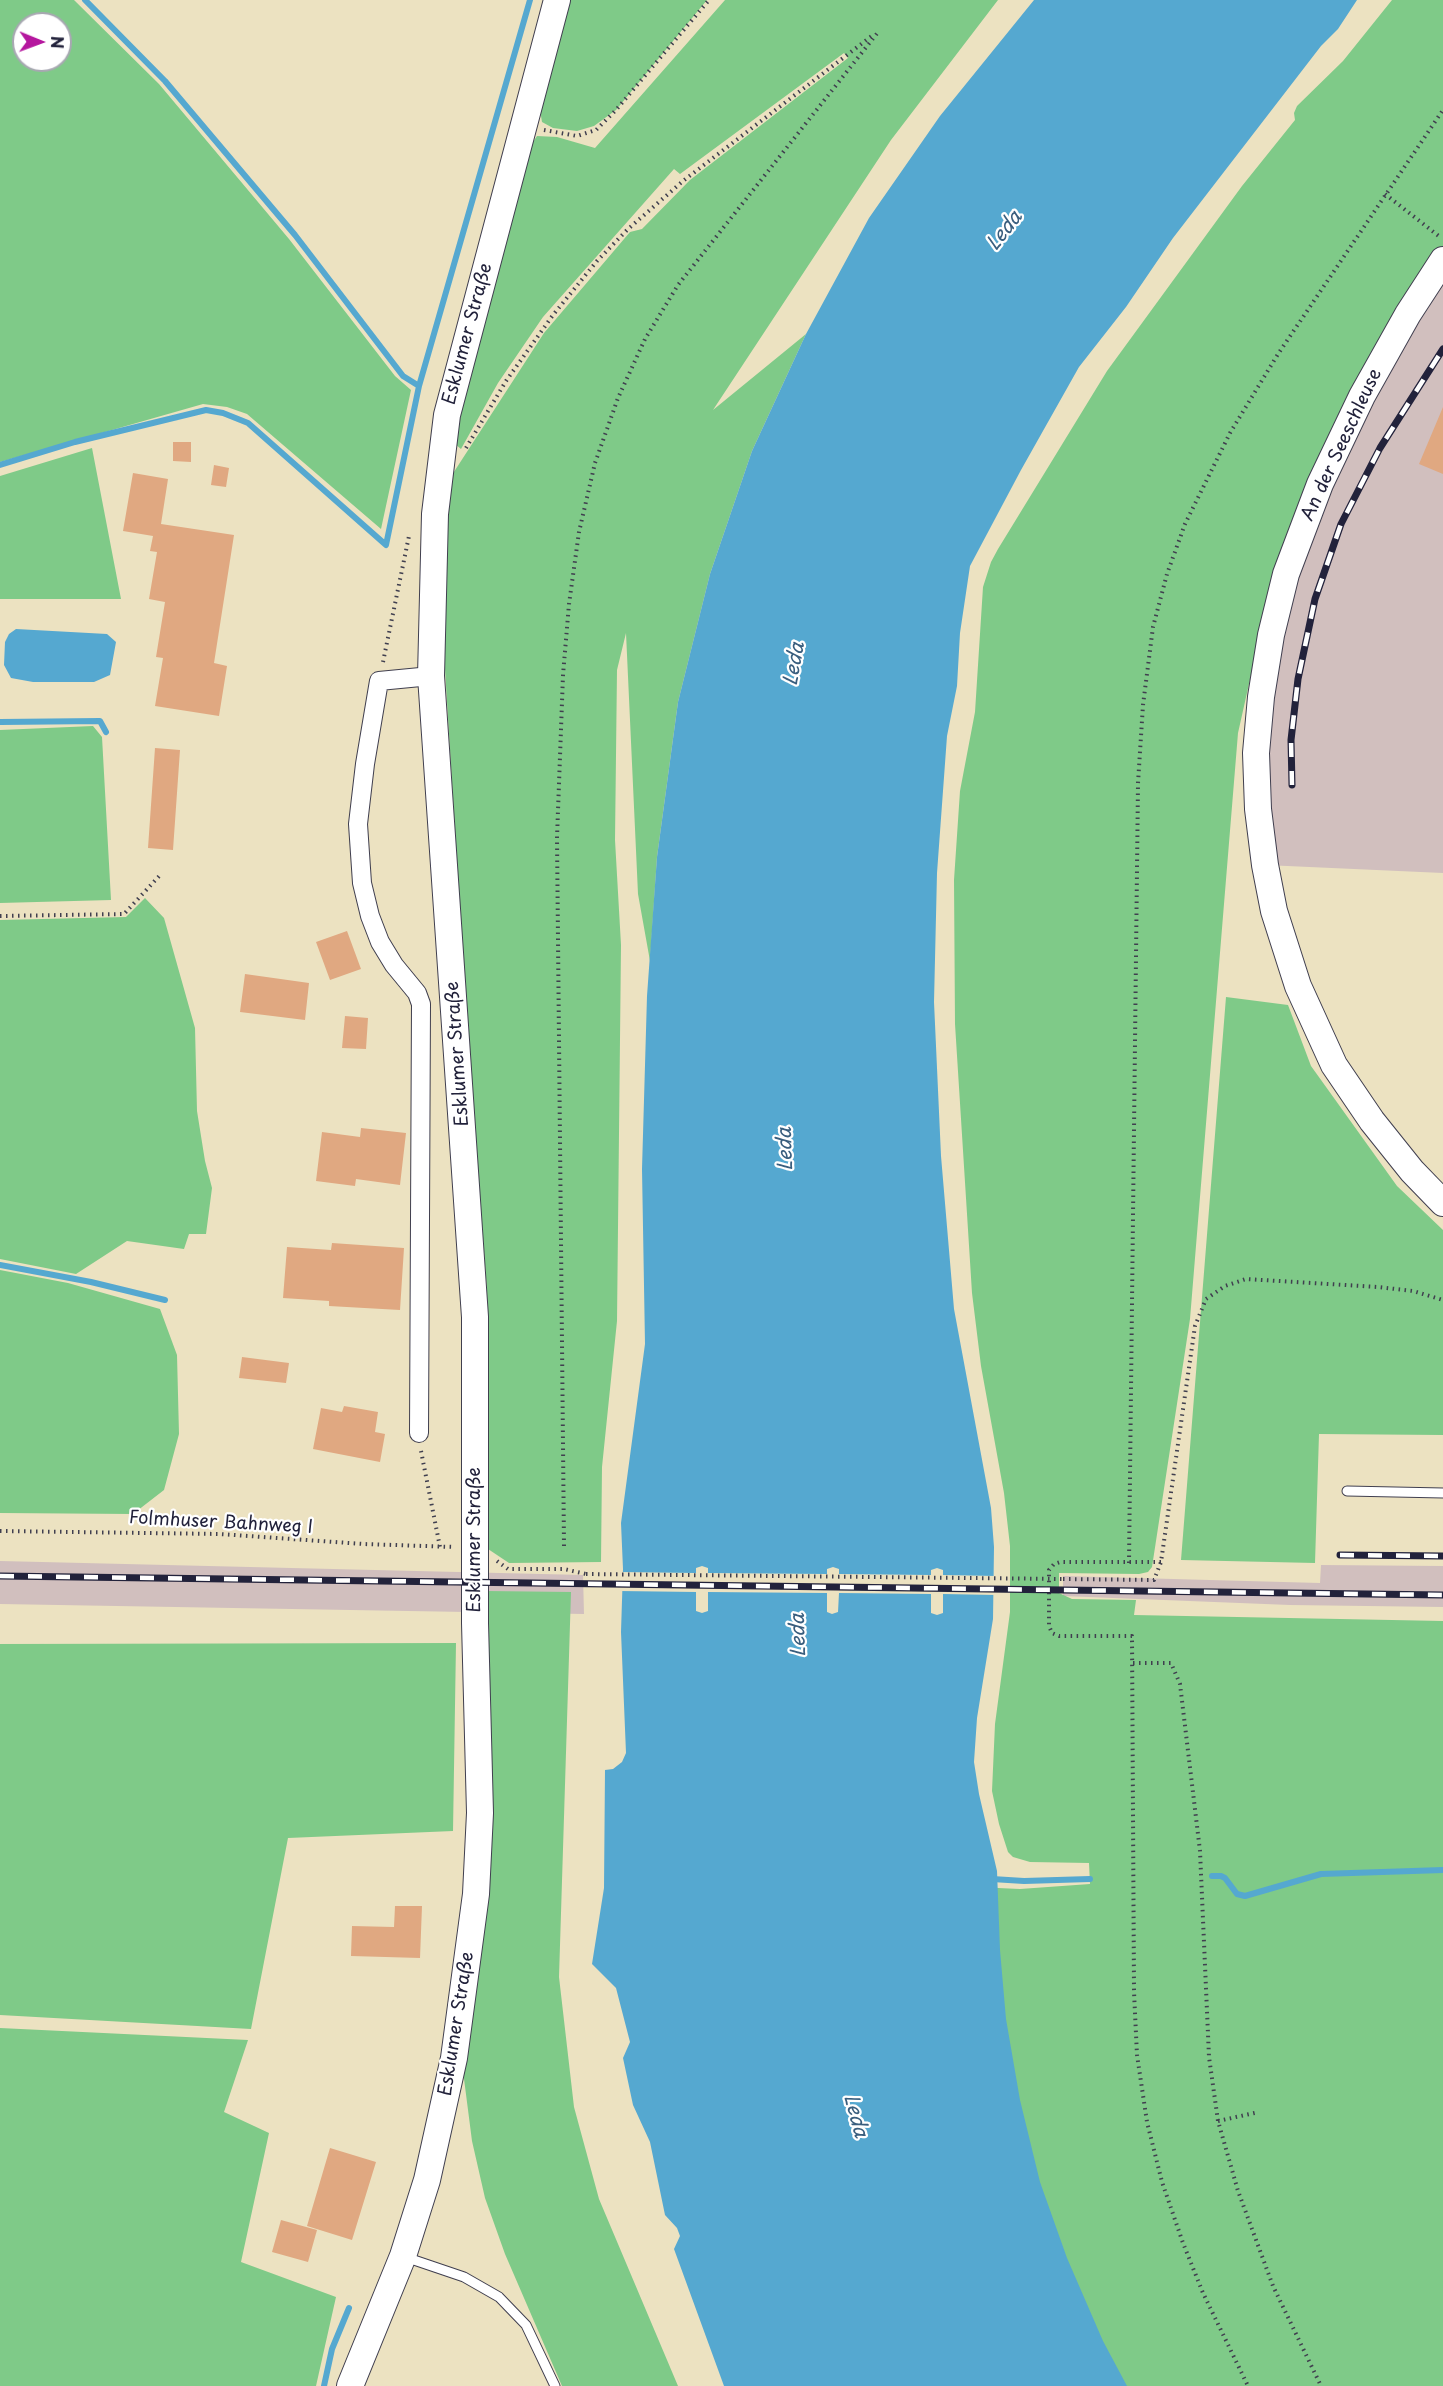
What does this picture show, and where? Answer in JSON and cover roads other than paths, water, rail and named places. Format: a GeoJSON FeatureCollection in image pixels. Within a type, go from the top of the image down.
{"type":"FeatureCollection","features":[{"type":"Feature","properties":{"kind":"street","name":"Esklumer Straße"},"geometry":{"type":"LineString","coordinates":[[350,2386],[403,2256],[427,2180],[454,2058],[476,1894],[480,1823],[475,1623],[475,1317],[431,676],[435,514],[447,415],[557,0]]}},
{"type":"Feature","properties":{"kind":"street","name":"An der Seeschleuse"},"geometry":{"type":"LineString","coordinates":[[1442,248],[1362,396],[1320,484],[1286,574],[1271,635],[1261,697],[1256,753],[1258,809],[1265,865],[1274,911],[1298,986],[1334,1065],[1372,1120],[1412,1171],[1443,1203]]}},
{"type":"Feature","properties":{"kind":"street","name":"Esklumer Straße"},"geometry":{"type":"LineString","coordinates":[[419,1432],[421,1004],[417,993],[394,965],[380,942],[370,916],[362,883],[359,852],[361,794],[379,681],[431,676]]}},
{"type":"Feature","properties":{"kind":"lane"},"geometry":{"type":"LineString","coordinates":[[1347,1491],[1443,1493]]}},
{"type":"Feature","properties":{"kind":"lane"},"geometry":{"type":"LineString","coordinates":[[403,2256],[464,2277],[499,2297],[526,2325],[555,2386]]}},
{"type":"Feature","properties":{"kind":"water","name":"Leda"},"geometry":{"type":"Polygon","coordinates":[[[1034,0],[1357,0],[1338,29],[1321,46],[1173,238],[1126,307],[1079,367],[1021,470],[970,566],[960,633],[957,686],[947,736],[937,873],[934,1002],[941,1156],[954,1309],[991,1508],[994,1547],[993,1619],[977,1718],[974,1762],[997,1871],[1000,1950],[1006,2019],[1020,2100],[1040,2182],[1067,2258],[1103,2341],[1127,2386],[724,2386],[674,2249],[680,2236],[677,2228],[665,2215],[650,2142],[633,2105],[623,2058],[630,2042],[616,1988],[592,1964],[604,1888],[605,1770],[613,1769],[622,1762],[626,1753],[621,1632],[623,1569],[621,1523],[645,1344],[642,1169],[647,996],[657,857],[678,702],[710,574],[752,451],[806,334],[869,218],[940,116],[1034,0]]]}},
{"type":"Feature","properties":{"kind":"water"},"geometry":{"type":"Polygon","coordinates":[[[16,629],[107,634],[116,642],[110,675],[94,682],[33,682],[11,678],[4,665],[5,642],[9,634],[16,629]]]}},
{"type":"Feature","properties":{"kind":"waterway"},"geometry":{"type":"LineString","coordinates":[[85,0],[165,81],[295,235],[403,376],[419,386]]}},
{"type":"Feature","properties":{"kind":"waterway"},"geometry":{"type":"LineString","coordinates":[[0,465],[75,442],[206,410],[223,413],[248,423],[386,545],[419,386],[530,0]]}},
{"type":"Feature","properties":{"kind":"waterway"},"geometry":{"type":"LineString","coordinates":[[0,722],[100,721],[106,732]]}},
{"type":"Feature","properties":{"kind":"waterway"},"geometry":{"type":"LineString","coordinates":[[0,1265],[91,1282],[165,1300]]}},
{"type":"Feature","properties":{"kind":"waterway"},"geometry":{"type":"LineString","coordinates":[[1212,1876],[1225,1878],[1237,1894],[1245,1896],[1321,1874],[1443,1870]]}},
{"type":"Feature","properties":{"kind":"waterway"},"geometry":{"type":"LineString","coordinates":[[992,1879],[1024,1881],[1090,1879]]}},
{"type":"Feature","properties":{"kind":"waterway"},"geometry":{"type":"LineString","coordinates":[[324,2386],[332,2349],[349,2308]]}},
{"type":"Feature","properties":{"kind":"railway"},"geometry":{"type":"LineString","coordinates":[[1292,785],[1291,740],[1298,679],[1315,599],[1341,524],[1380,448],[1443,349]]}},
{"type":"Feature","properties":{"kind":"railway"},"geometry":{"type":"LineString","coordinates":[[1340,1555],[1443,1556]]}},
{"type":"Feature","properties":{"kind":"railway"},"geometry":{"type":"LineString","coordinates":[[0,1576],[1443,1595]]}}]}
